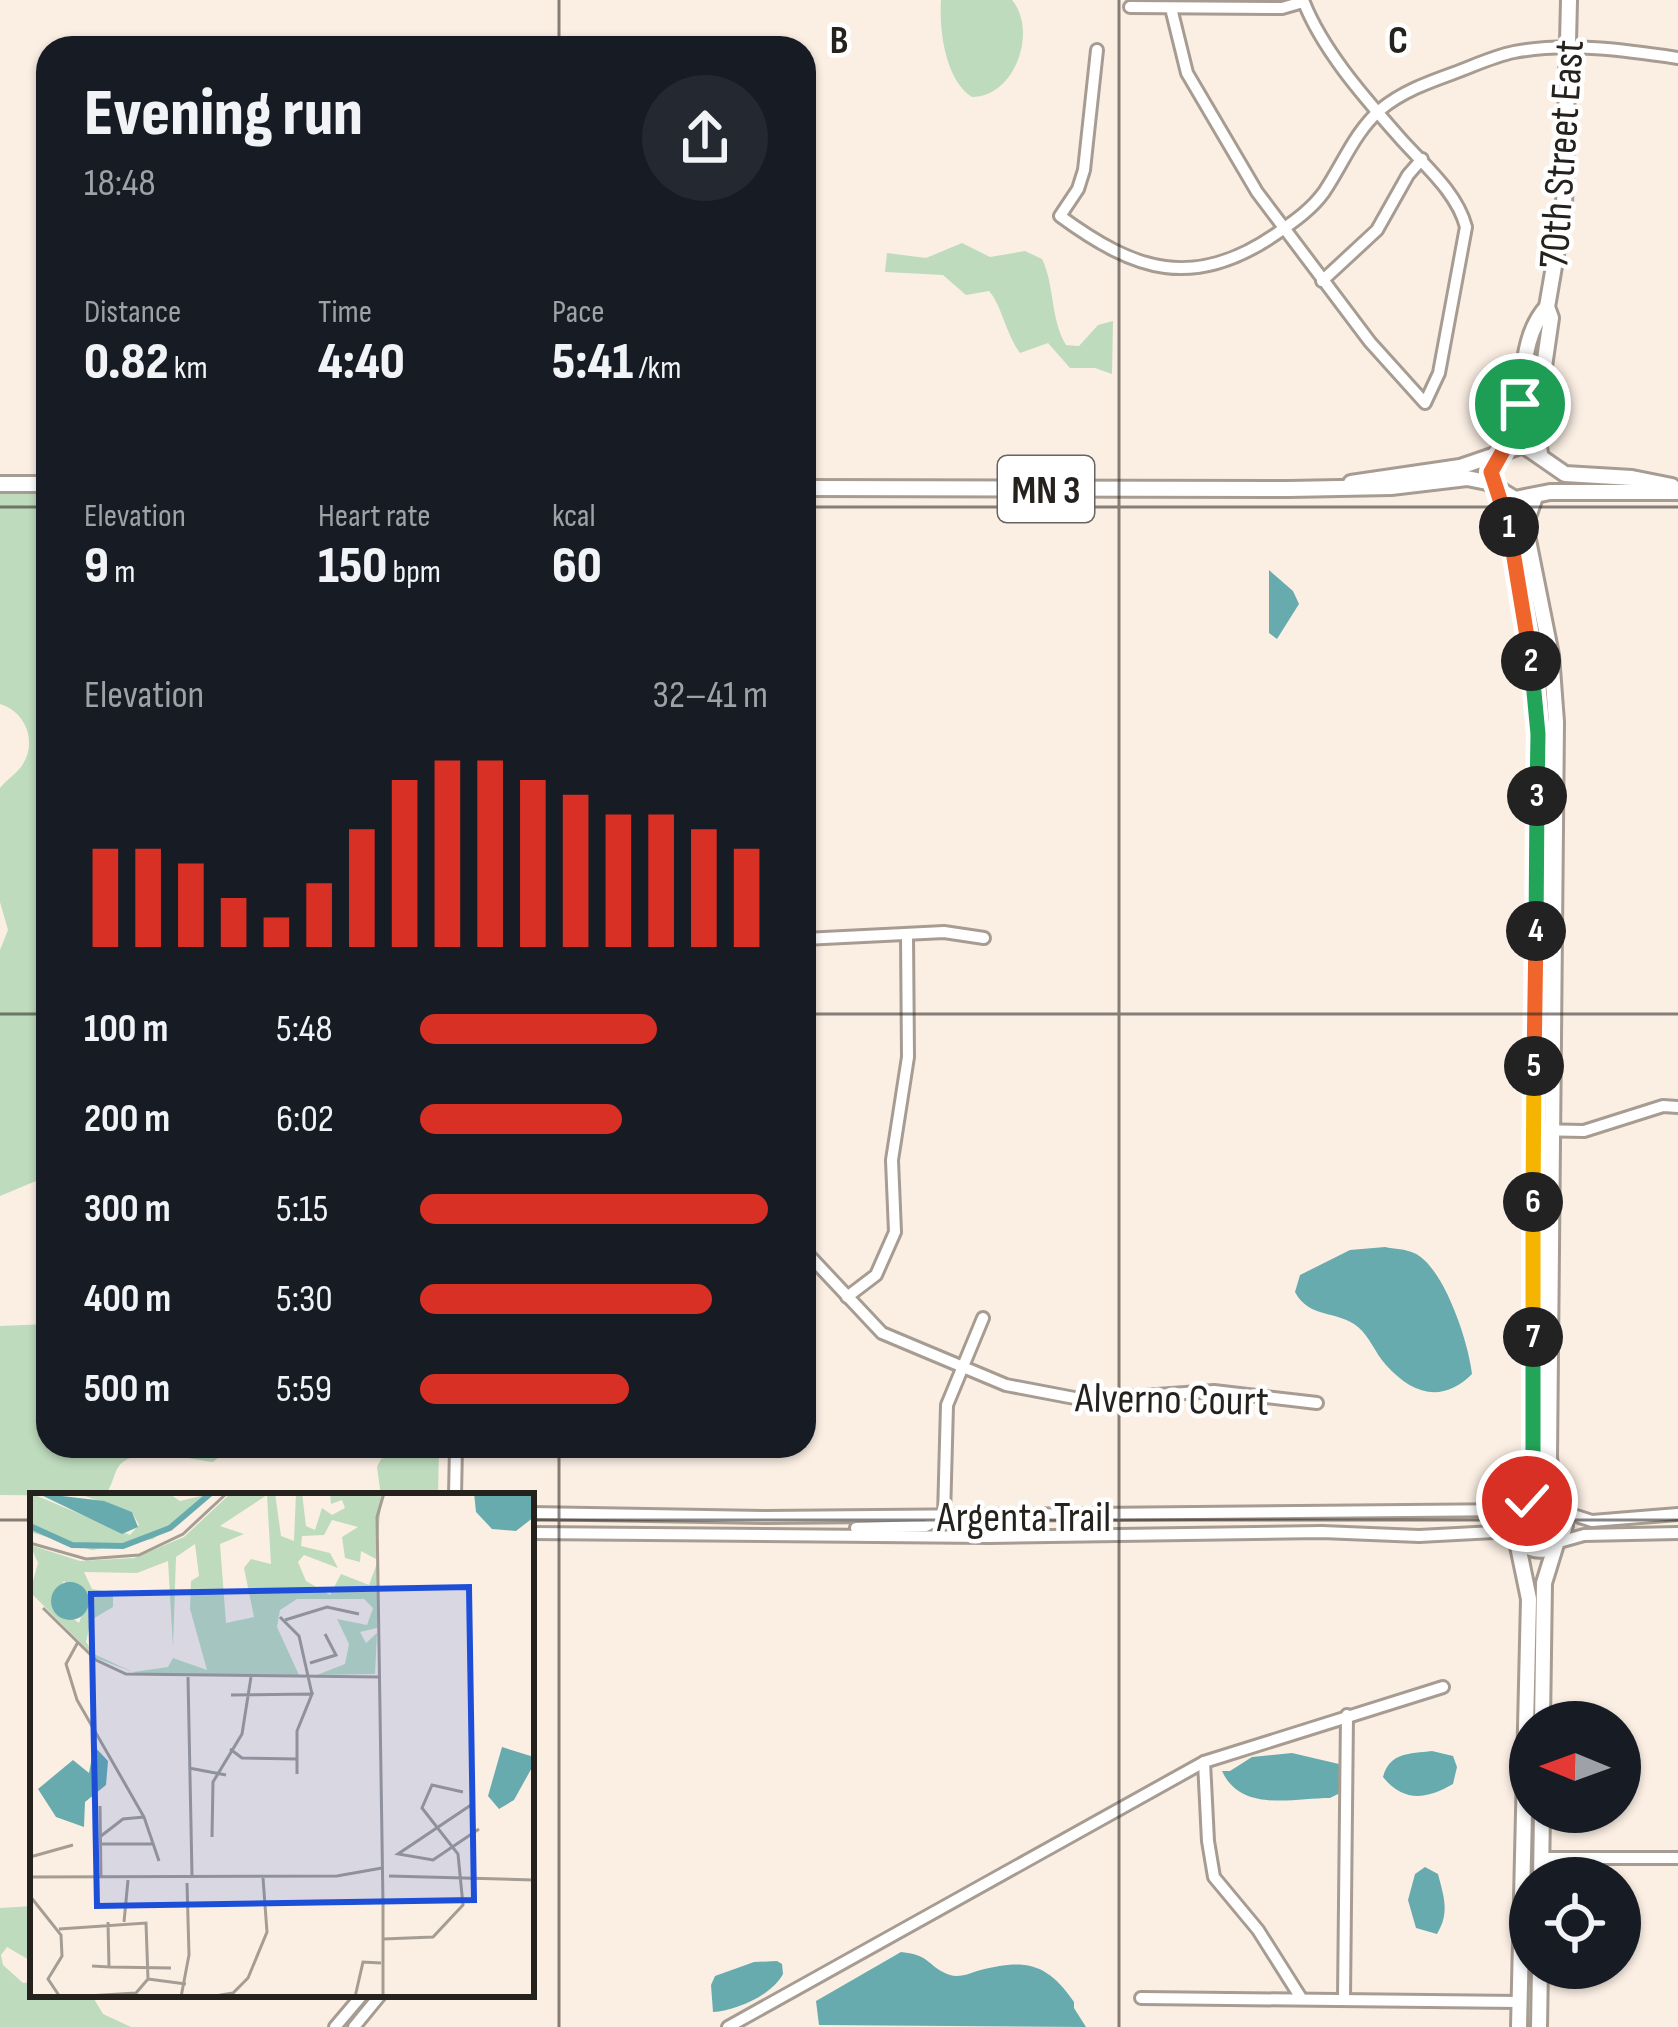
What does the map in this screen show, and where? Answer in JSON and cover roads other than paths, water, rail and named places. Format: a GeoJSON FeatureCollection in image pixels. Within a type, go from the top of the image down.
{"type":"FeatureCollection","features":[{"type":"Feature","properties":{"kind":"main road","name":"70th Street East"},"geometry":{"type":"LineString","coordinates":[[1542,456],[1536,422],[1551,318],[1547,307],[1564,208],[1569,0]]}},
{"type":"Feature","properties":{"kind":"main road","name":"70th Street East"},"geometry":{"type":"LineString","coordinates":[[1502,452],[1519,417],[1528,354],[1547,307]]}},
{"type":"Feature","properties":{"kind":"main road"},"geometry":{"type":"LineString","coordinates":[[1519,2027],[1529,1600],[1515,1534],[1534,1461],[1538,734],[1520,581],[1491,472],[1502,452],[1523,445],[1565,474],[1632,478],[1678,490]]}},
{"type":"Feature","properties":{"kind":"main road","name":"MN 3"},"geometry":{"type":"LineString","coordinates":[[1347,486],[1360,479],[1460,467],[1502,452]]}},
{"type":"Feature","properties":{"kind":"main road"},"geometry":{"type":"LineString","coordinates":[[1542,456],[1546,475],[1525,525],[1551,655],[1556,722],[1549,1442],[1565,1525],[1544,1583],[1543,1701]]}},
{"type":"Feature","properties":{"kind":"main road","name":"MN 3"},"geometry":{"type":"LineString","coordinates":[[816,488],[1289,489],[1391,487],[1467,478],[1497,490]]}},
{"type":"Feature","properties":{"kind":"main road"},"geometry":{"type":"LineString","coordinates":[[0,484],[36,484]]}},
{"type":"Feature","properties":{"kind":"main road"},"geometry":{"type":"LineString","coordinates":[[1497,490],[1515,499],[1678,490]]}},
{"type":"Feature","properties":{"kind":"main road"},"geometry":{"type":"LineString","coordinates":[[1522,1506],[1545,1499],[1559,1508]]}},
{"type":"Feature","properties":{"kind":"main road"},"geometry":{"type":"LineString","coordinates":[[1515,1534],[1537,1551],[1557,1543]]}},
{"type":"Feature","properties":{"kind":"main road"},"geometry":{"type":"LineString","coordinates":[[1539,2027],[1540,1989]]}},
{"type":"Feature","properties":{"kind":"street"},"geometry":{"type":"LineString","coordinates":[[1130,7],[1282,8],[1303,1],[1378,113],[1422,159],[1463,214],[1466,227],[1439,373],[1425,403],[1282,229],[1186,74],[1171,8]]}},
{"type":"Feature","properties":{"kind":"street"},"geometry":{"type":"LineString","coordinates":[[1097,50],[1084,170],[1060,216],[1122,257],[1182,268],[1228,261],[1282,229],[1324,193],[1353,140],[1378,113],[1429,82],[1511,52],[1622,50],[1678,58]]}},
{"type":"Feature","properties":{"kind":"street"},"geometry":{"type":"LineString","coordinates":[[1322,280],[1377,230],[1422,159]]}},
{"type":"Feature","properties":{"kind":"street"},"geometry":{"type":"LineString","coordinates":[[816,939],[944,932],[984,938]]}},
{"type":"Feature","properties":{"kind":"street"},"geometry":{"type":"LineString","coordinates":[[847,1298],[876,1275],[895,1232],[892,1160],[908,1057],[908,935]]}},
{"type":"Feature","properties":{"kind":"street"},"geometry":{"type":"LineString","coordinates":[[1534,1130],[1602,1127],[1663,1106],[1678,1107]]}},
{"type":"Feature","properties":{"kind":"street","name":"Alverno Court"},"geometry":{"type":"LineString","coordinates":[[816,1261],[882,1333],[1006,1385],[1098,1400],[1229,1391],[1318,1403]]}},
{"type":"Feature","properties":{"kind":"street"},"geometry":{"type":"LineString","coordinates":[[807,1534],[834,1528],[926,1526],[944,1516],[944,1418],[960,1367],[983,1318]]}},
{"type":"Feature","properties":{"kind":"street"},"geometry":{"type":"LineString","coordinates":[[455,1493],[456,1458]]}},
{"type":"Feature","properties":{"kind":"street","name":"Argenta Trail"},"geometry":{"type":"LineString","coordinates":[[534,1514],[944,1516],[1522,1506]]}},
{"type":"Feature","properties":{"kind":"street"},"geometry":{"type":"LineString","coordinates":[[1559,1508],[1592,1521],[1678,1514]]}},
{"type":"Feature","properties":{"kind":"street","name":"Argenta Trail"},"geometry":{"type":"LineString","coordinates":[[534,1533],[1515,1534]]}},
{"type":"Feature","properties":{"kind":"street"},"geometry":{"type":"LineString","coordinates":[[1557,1543],[1584,1534],[1678,1533]]}},
{"type":"Feature","properties":{"kind":"street"},"geometry":{"type":"LineString","coordinates":[[728,2027],[1204,1762],[1443,1687]]}},
{"type":"Feature","properties":{"kind":"street"},"geometry":{"type":"LineString","coordinates":[[1344,1997],[1347,1714]]}},
{"type":"Feature","properties":{"kind":"street"},"geometry":{"type":"LineString","coordinates":[[1204,1762],[1214,1877],[1258,1930],[1301,1998]]}},
{"type":"Feature","properties":{"kind":"street"},"geometry":{"type":"LineString","coordinates":[[1641,1858],[1678,1858]]}},
{"type":"Feature","properties":{"kind":"street"},"geometry":{"type":"LineString","coordinates":[[335,2027],[360,1997]]}},
{"type":"Feature","properties":{"kind":"street"},"geometry":{"type":"LineString","coordinates":[[354,2027],[379,1997]]}},
{"type":"Feature","properties":{"kind":"street"},"geometry":{"type":"LineString","coordinates":[[1141,1998],[1519,2002]]}},
{"type":"Feature","properties":{"kind":"water"},"geometry":{"type":"Polygon","coordinates":[[[1269,570],[1293,591],[1299,604],[1277,639],[1269,633],[1269,570]]]}},
{"type":"Feature","properties":{"kind":"water"},"geometry":{"type":"Polygon","coordinates":[[[1385,1247],[1411,1252],[1425,1261],[1445,1289],[1472,1374],[1450,1389],[1428,1392],[1406,1383],[1358,1327],[1308,1306],[1295,1292],[1300,1275],[1350,1250],[1385,1247]]]}},
{"type":"Feature","properties":{"kind":"water"},"geometry":{"type":"Polygon","coordinates":[[[1432,1751],[1453,1756],[1457,1767],[1453,1784],[1416,1796],[1399,1791],[1383,1777],[1396,1759],[1432,1751]]]}},
{"type":"Feature","properties":{"kind":"water"},"geometry":{"type":"Polygon","coordinates":[[[1292,1753],[1339,1764],[1343,1774],[1340,1793],[1285,1801],[1255,1798],[1231,1784],[1222,1771],[1252,1757],[1292,1753]]]}},
{"type":"Feature","properties":{"kind":"water"},"geometry":{"type":"Polygon","coordinates":[[[1425,1867],[1438,1874],[1444,1898],[1445,1912],[1437,1934],[1416,1928],[1408,1900],[1415,1874],[1425,1867]]]}},
{"type":"Feature","properties":{"kind":"water"},"geometry":{"type":"Polygon","coordinates":[[[901,1952],[953,1976],[1008,1965],[1043,1971],[1064,1988],[1086,2027],[819,2025],[816,2001],[901,1952]]]}},
{"type":"Feature","properties":{"kind":"water"},"geometry":{"type":"Polygon","coordinates":[[[777,1961],[783,1974],[771,1989],[743,2005],[713,2012],[715,1976],[754,1962],[777,1961]]]}}]}
